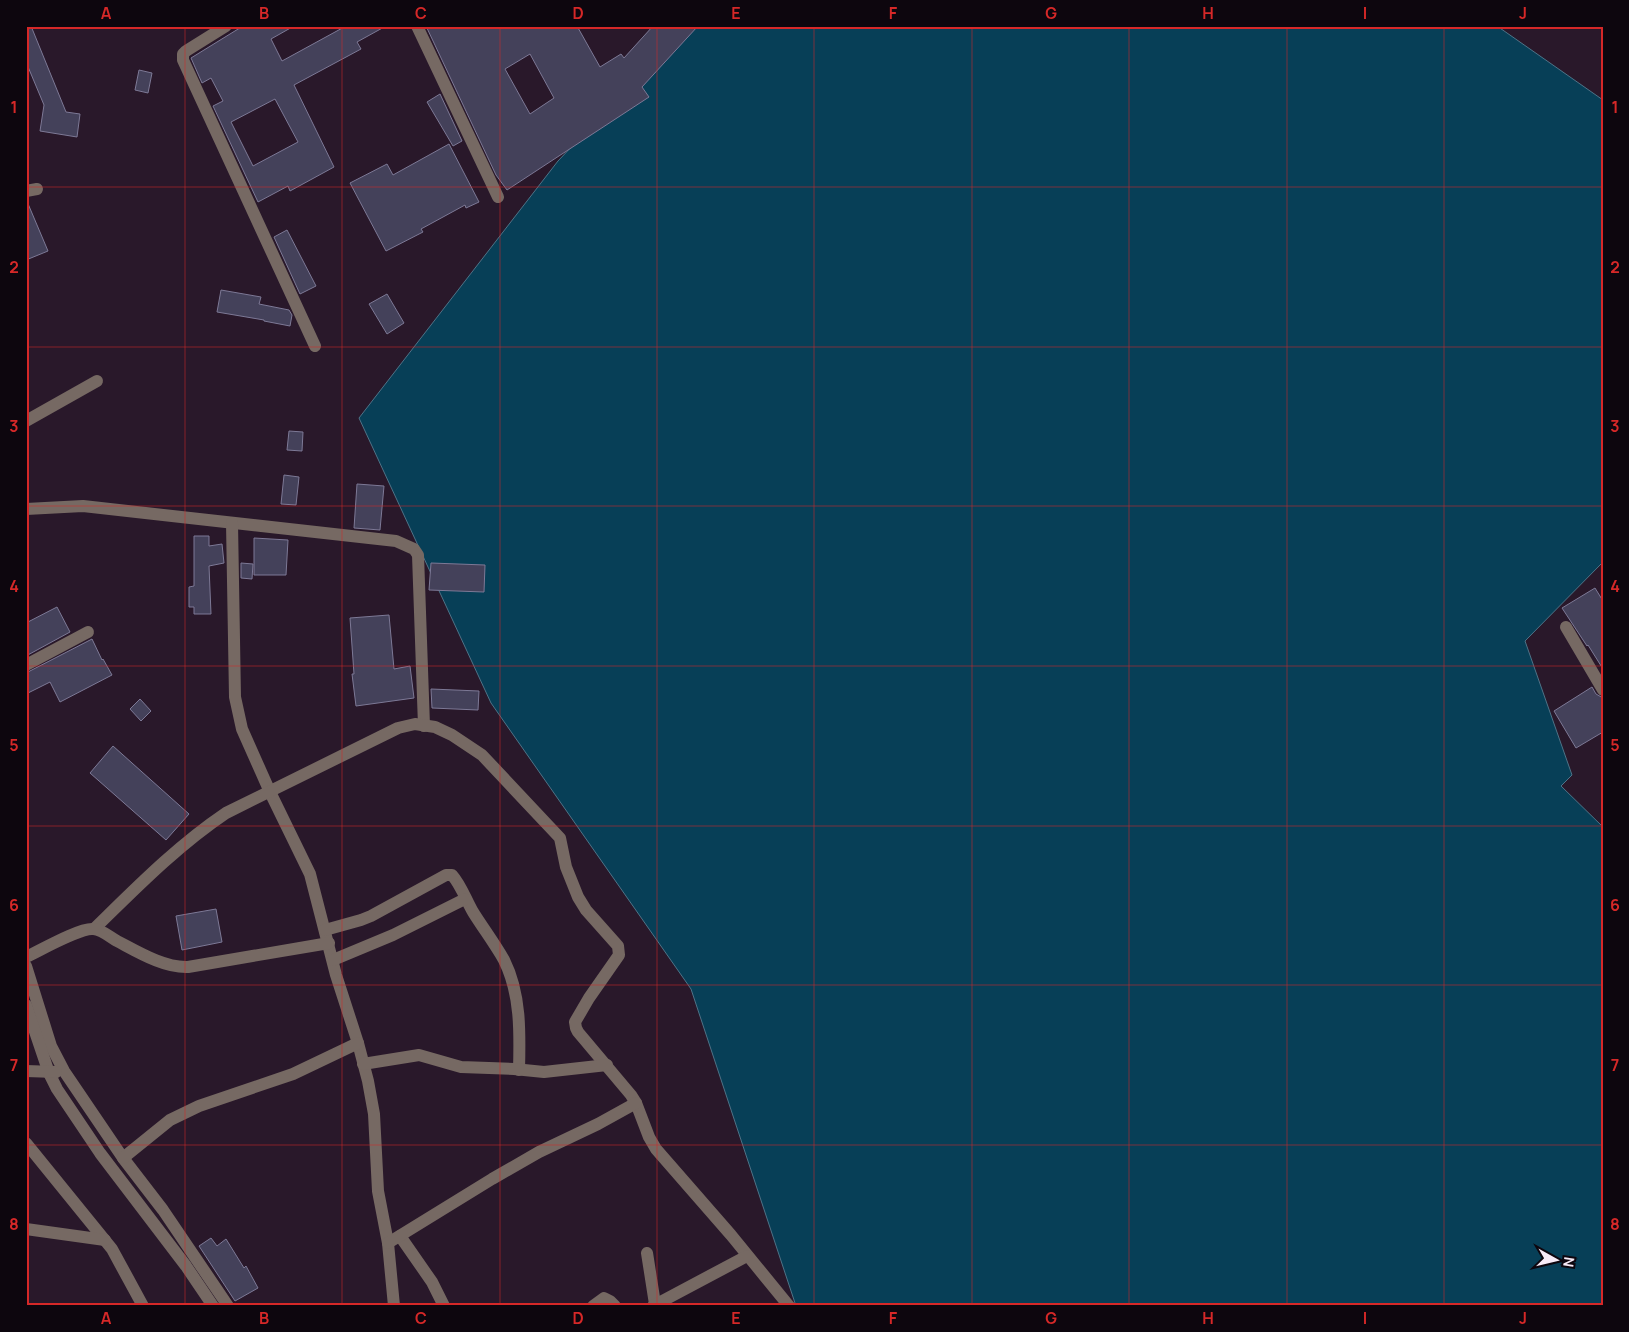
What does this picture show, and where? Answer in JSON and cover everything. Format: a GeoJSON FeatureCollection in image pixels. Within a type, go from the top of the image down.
{"type":"FeatureCollection","features":[{"type":"Feature","properties":{"kind":"street"},"geometry":{"type":"LineString","coordinates":[[226,26],[183,54],[183,60],[315,346]]}},
{"type":"Feature","properties":{"kind":"street"},"geometry":{"type":"LineString","coordinates":[[417,26],[498,197]]}},
{"type":"Feature","properties":{"kind":"street"},"geometry":{"type":"LineString","coordinates":[[26,421],[97,381]]}},
{"type":"Feature","properties":{"kind":"street"},"geometry":{"type":"LineString","coordinates":[[26,509],[83,506],[403,543],[414,549],[418,555],[424,726]]}},
{"type":"Feature","properties":{"kind":"street"},"geometry":{"type":"LineString","coordinates":[[232,523],[235,697],[242,729],[310,874],[332,960],[364,1064],[372,1101],[378,1191],[388,1243],[394,1306]]}},
{"type":"Feature","properties":{"kind":"street"},"geometry":{"type":"LineString","coordinates":[[1566,627],[1603,690]]}},
{"type":"Feature","properties":{"kind":"street"},"geometry":{"type":"LineString","coordinates":[[26,665],[88,632]]}},
{"type":"Feature","properties":{"kind":"street"},"geometry":{"type":"LineString","coordinates":[[94,929],[180,847],[203,828],[226,813],[398,728],[415,724],[435,727],[452,735],[482,755],[560,838],[566,867],[578,897],[586,910],[618,946],[619,955],[575,1022],[578,1032],[607,1065],[636,1103],[649,1137],[656,1148],[789,1306]]}},
{"type":"Feature","properties":{"kind":"street"},"geometry":{"type":"LineString","coordinates":[[325,930],[366,918],[446,875],[452,875],[504,960],[510,976],[517,999],[520,1041],[519,1070]]}},
{"type":"Feature","properties":{"kind":"street"},"geometry":{"type":"LineString","coordinates":[[332,960],[393,935],[465,899]]}},
{"type":"Feature","properties":{"kind":"street"},"geometry":{"type":"LineString","coordinates":[[26,957],[81,931],[94,929],[132,949],[178,968],[188,968],[329,943]]}},
{"type":"Feature","properties":{"kind":"street"},"geometry":{"type":"LineString","coordinates":[[26,966],[52,1046],[64,1071],[123,1158],[163,1210],[228,1306]]}},
{"type":"Feature","properties":{"kind":"street"},"geometry":{"type":"LineString","coordinates":[[26,1005],[49,1073],[57,1089],[100,1153],[186,1266],[212,1306]]}},
{"type":"Feature","properties":{"kind":"street"},"geometry":{"type":"LineString","coordinates":[[123,1158],[170,1120],[199,1106],[293,1074],[358,1044]]}},
{"type":"Feature","properties":{"kind":"street"},"geometry":{"type":"LineString","coordinates":[[364,1064],[419,1055],[461,1067],[544,1072],[607,1065]]}},
{"type":"Feature","properties":{"kind":"street"},"geometry":{"type":"LineString","coordinates":[[26,1072],[49,1073],[64,1071]]}},
{"type":"Feature","properties":{"kind":"street"},"geometry":{"type":"LineString","coordinates":[[388,1243],[539,1152],[598,1124],[636,1103]]}},
{"type":"Feature","properties":{"kind":"street"},"geometry":{"type":"LineString","coordinates":[[26,1144],[105,1240],[126,1273],[143,1306]]}},
{"type":"Feature","properties":{"kind":"street"},"geometry":{"type":"LineString","coordinates":[[26,1229],[105,1240]]}},
{"type":"Feature","properties":{"kind":"street"},"geometry":{"type":"LineString","coordinates":[[400,1236],[432,1282],[444,1306]]}},
{"type":"Feature","properties":{"kind":"street"},"geometry":{"type":"LineString","coordinates":[[647,1253],[654,1305],[747,1256]]}},
{"type":"Feature","properties":{"kind":"street"},"geometry":{"type":"LineString","coordinates":[[594,1306],[604,1298],[615,1306]]}},
{"type":"Feature","properties":{"kind":"water"},"geometry":{"type":"Polygon","coordinates":[[[686,26],[1497,26],[1603,100],[1603,562],[1525,641],[1572,775],[1561,786],[1603,827],[1603,1306],[796,1306],[691,989],[491,703],[359,418],[558,161],[686,26]]]}},
{"type":"Feature","properties":{"kind":"building"},"geometry":{"type":"Polygon","coordinates":[[[26,26],[31,26],[66,112],[80,114],[77,137],[40,131],[44,105],[26,62],[26,26]]]}},
{"type":"Feature","properties":{"kind":"building"},"geometry":{"type":"Polygon","coordinates":[[[243,26],[294,26],[271,39],[282,61],[346,26],[386,26],[357,42],[361,49],[294,85],[334,167],[290,191],[288,186],[258,202],[213,106],[223,101],[211,78],[202,83],[191,58],[243,26]],[[275,99],[231,122],[253,166],[298,142],[275,99]]]}},
{"type":"Feature","properties":{"kind":"building"},"geometry":{"type":"Polygon","coordinates":[[[426,26],[577,26],[600,67],[621,54],[624,58],[653,26],[698,26],[642,87],[649,97],[507,190],[496,175],[426,26]],[[530,54],[505,69],[530,114],[554,98],[530,54]]]}},
{"type":"Feature","properties":{"kind":"building"},"geometry":{"type":"Polygon","coordinates":[[[139,70],[152,73],[148,93],[135,90],[139,70]]]}},
{"type":"Feature","properties":{"kind":"building"},"geometry":{"type":"Polygon","coordinates":[[[440,94],[462,141],[453,146],[427,102],[440,94]]]}},
{"type":"Feature","properties":{"kind":"building"},"geometry":{"type":"Polygon","coordinates":[[[449,144],[479,202],[466,208],[465,205],[421,229],[423,232],[386,251],[350,183],[387,164],[393,175],[449,144]]]}},
{"type":"Feature","properties":{"kind":"building"},"geometry":{"type":"Polygon","coordinates":[[[26,199],[48,251],[26,260],[26,199]]]}},
{"type":"Feature","properties":{"kind":"building"},"geometry":{"type":"Polygon","coordinates":[[[287,230],[316,286],[300,294],[274,237],[287,230]]]}},
{"type":"Feature","properties":{"kind":"building"},"geometry":{"type":"Polygon","coordinates":[[[221,290],[261,297],[259,304],[289,310],[292,315],[290,326],[217,312],[221,290]]]}},
{"type":"Feature","properties":{"kind":"building"},"geometry":{"type":"Polygon","coordinates":[[[387,294],[404,323],[387,334],[369,304],[387,294]]]}},
{"type":"Feature","properties":{"kind":"building"},"geometry":{"type":"Polygon","coordinates":[[[289,431],[303,432],[302,451],[287,450],[289,431]]]}},
{"type":"Feature","properties":{"kind":"building"},"geometry":{"type":"Polygon","coordinates":[[[284,475],[299,477],[296,505],[281,504],[284,475]]]}},
{"type":"Feature","properties":{"kind":"building"},"geometry":{"type":"Polygon","coordinates":[[[357,484],[384,486],[380,530],[354,528],[357,484]]]}},
{"type":"Feature","properties":{"kind":"building"},"geometry":{"type":"Polygon","coordinates":[[[194,536],[209,536],[209,546],[222,544],[224,563],[209,566],[211,614],[194,614],[194,607],[189,607],[189,587],[194,586],[194,536]]]}},
{"type":"Feature","properties":{"kind":"building"},"geometry":{"type":"Polygon","coordinates":[[[254,538],[288,540],[286,575],[254,575],[254,538]]]}},
{"type":"Feature","properties":{"kind":"building"},"geometry":{"type":"Polygon","coordinates":[[[241,563],[253,564],[252,579],[241,578],[241,563]]]}},
{"type":"Feature","properties":{"kind":"building"},"geometry":{"type":"Polygon","coordinates":[[[431,563],[485,565],[484,592],[429,590],[431,563]]]}},
{"type":"Feature","properties":{"kind":"building"},"geometry":{"type":"Polygon","coordinates":[[[1595,588],[1603,601],[1603,669],[1562,608],[1595,588]]]}},
{"type":"Feature","properties":{"kind":"building"},"geometry":{"type":"Polygon","coordinates":[[[57,607],[70,632],[26,656],[26,623],[57,607]]]}},
{"type":"Feature","properties":{"kind":"building"},"geometry":{"type":"Polygon","coordinates":[[[389,615],[394,669],[410,666],[414,698],[356,706],[352,674],[354,674],[350,618],[389,615]]]}},
{"type":"Feature","properties":{"kind":"building"},"geometry":{"type":"Polygon","coordinates":[[[92,639],[112,675],[60,702],[50,682],[26,694],[26,673],[92,639]]]}},
{"type":"Feature","properties":{"kind":"building"},"geometry":{"type":"Polygon","coordinates":[[[1592,687],[1596,694],[1603,698],[1603,732],[1576,748],[1554,711],[1592,687]]]}},
{"type":"Feature","properties":{"kind":"building"},"geometry":{"type":"Polygon","coordinates":[[[431,689],[479,691],[478,710],[432,708],[431,689]]]}},
{"type":"Feature","properties":{"kind":"building"},"geometry":{"type":"Polygon","coordinates":[[[140,699],[151,711],[141,721],[130,709],[140,699]]]}},
{"type":"Feature","properties":{"kind":"building"},"geometry":{"type":"Polygon","coordinates":[[[113,746],[189,814],[166,840],[90,773],[113,746]]]}},
{"type":"Feature","properties":{"kind":"building"},"geometry":{"type":"Polygon","coordinates":[[[216,909],[222,942],[182,950],[176,916],[216,909]]]}},
{"type":"Feature","properties":{"kind":"building"},"geometry":{"type":"Polygon","coordinates":[[[211,1238],[217,1246],[226,1239],[244,1268],[246,1266],[258,1288],[235,1301],[199,1246],[211,1238]]]}}]}
